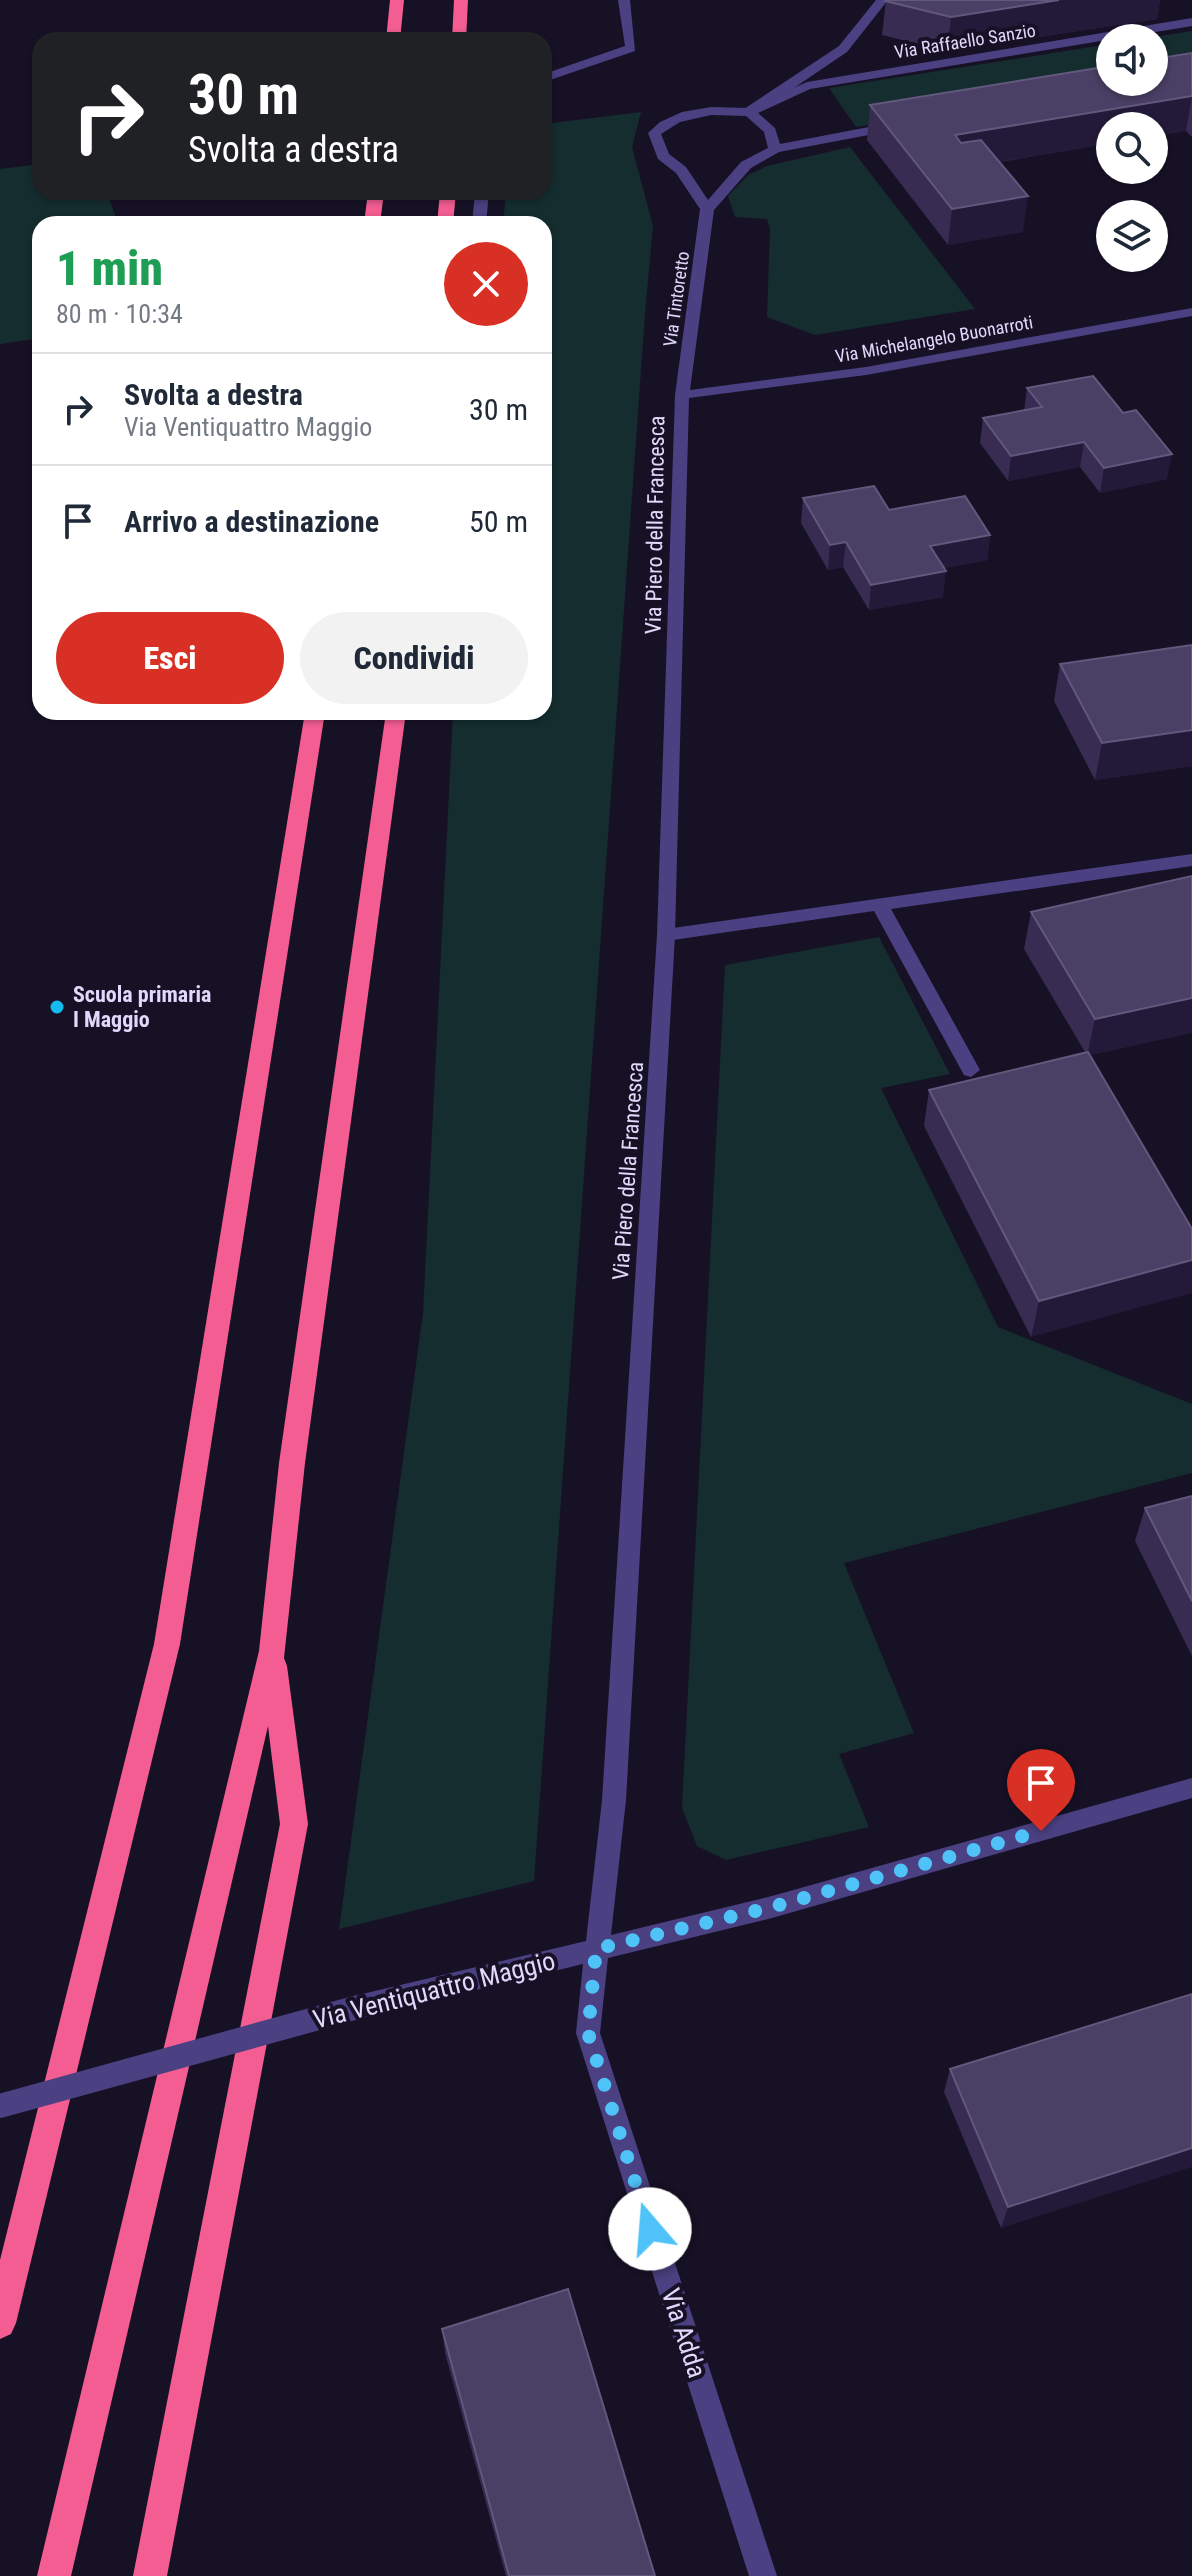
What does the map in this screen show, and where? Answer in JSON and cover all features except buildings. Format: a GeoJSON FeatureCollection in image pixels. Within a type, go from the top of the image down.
{"type":"FeatureCollection","features":[{"type":"Feature","properties":{"kind":"highway"},"geometry":{"type":"LineString","coordinates":[[394,32],[397,0]]}},
{"type":"Feature","properties":{"kind":"highway"},"geometry":{"type":"LineString","coordinates":[[459,32],[461,0]]}},
{"type":"Feature","properties":{"kind":"highway"},"geometry":{"type":"LineString","coordinates":[[0,2323],[167,1644],[314,720]]}},
{"type":"Feature","properties":{"kind":"highway"},"geometry":{"type":"LineString","coordinates":[[54,2576],[272,1651],[292,1463],[395,720]]}},
{"type":"Feature","properties":{"kind":"highway"},"geometry":{"type":"LineString","coordinates":[[150,2576],[294,1824],[272,1651]]}},
{"type":"Feature","properties":{"kind":"street"},"geometry":{"type":"LineString","coordinates":[[552,75],[631,48],[624,0]]}},
{"type":"Feature","properties":{"kind":"street"},"geometry":{"type":"LineString","coordinates":[[882,0],[843,49],[749,112],[711,110],[669,119],[654,133],[663,156],[681,170],[707,209],[746,165],[775,149],[911,124]]}},
{"type":"Feature","properties":{"kind":"street","name":"Via Raffaello Sanzio"},"geometry":{"type":"LineString","coordinates":[[749,112],[807,86],[1192,22]]}},
{"type":"Feature","properties":{"kind":"street"},"geometry":{"type":"LineString","coordinates":[[749,112],[770,131],[775,149]]}},
{"type":"Feature","properties":{"kind":"street","name":"Via Tintoretto"},"geometry":{"type":"LineString","coordinates":[[682,395],[707,209]]}},
{"type":"Feature","properties":{"kind":"street","name":"Via Michelangelo Buonarroti"},"geometry":{"type":"LineString","coordinates":[[682,395],[866,371],[1192,312]]}},
{"type":"Feature","properties":{"kind":"street","name":"Via Piero della Francesca"},"geometry":{"type":"LineString","coordinates":[[596,1949],[608,1876],[613,1815],[666,935],[682,395]]}},
{"type":"Feature","properties":{"kind":"street"},"geometry":{"type":"LineString","coordinates":[[666,935],[1192,860]]}},
{"type":"Feature","properties":{"kind":"street"},"geometry":{"type":"LineString","coordinates":[[880,906],[971,1070]]}},
{"type":"Feature","properties":{"kind":"street","name":"Via Ventiquattro Maggio"},"geometry":{"type":"LineString","coordinates":[[0,2106],[358,2007],[772,1907],[1192,1788]]}},
{"type":"Feature","properties":{"kind":"street","name":"Via Adda"},"geometry":{"type":"LineString","coordinates":[[596,1949],[588,2033],[763,2576]]}},
{"type":"Feature","properties":{"kind":"green space"},"geometry":{"type":"Polygon","coordinates":[[[1192,31],[1192,75],[1168,79],[1168,35],[1192,31]]]}},
{"type":"Feature","properties":{"kind":"green space"},"geometry":{"type":"Polygon","coordinates":[[[1096,46],[1096,90],[856,127],[829,88],[1096,46]]]}},
{"type":"Feature","properties":{"kind":"green space"},"geometry":{"type":"Polygon","coordinates":[[[641,112],[632,147],[653,226],[534,1881],[339,1929],[423,1313],[453,720],[552,720],[552,216],[504,216],[505,200],[552,200],[552,123],[641,112]]]}},
{"type":"Feature","properties":{"kind":"green space"},"geometry":{"type":"Polygon","coordinates":[[[850,147],[975,309],[815,335],[767,317],[770,230],[767,219],[735,217],[728,196],[748,175],[767,166],[850,147]]]}},
{"type":"Feature","properties":{"kind":"green space"},"geometry":{"type":"Polygon","coordinates":[[[32,165],[32,200],[110,200],[115,216],[32,216],[32,339],[0,344],[0,169],[32,165]]]}},
{"type":"Feature","properties":{"kind":"green space"},"geometry":{"type":"Polygon","coordinates":[[[879,937],[950,1074],[881,1088],[998,1327],[1192,1404],[1192,1473],[844,1563],[914,1733],[839,1754],[869,1827],[726,1860],[697,1846],[682,1808],[725,965],[879,937]]]}},
{"type":"Feature","properties":{"kind":"place","name":"Scuola primaria I Maggio"},"geometry":{"type":"Point","coordinates":[57,1007]}},
{"type":"Feature","properties":{"kind":"route"},"geometry":{"type":"LineString","coordinates":[[650,2229],[588,2033],[596,1949],[772,1907],[1041,1831]]}}]}
